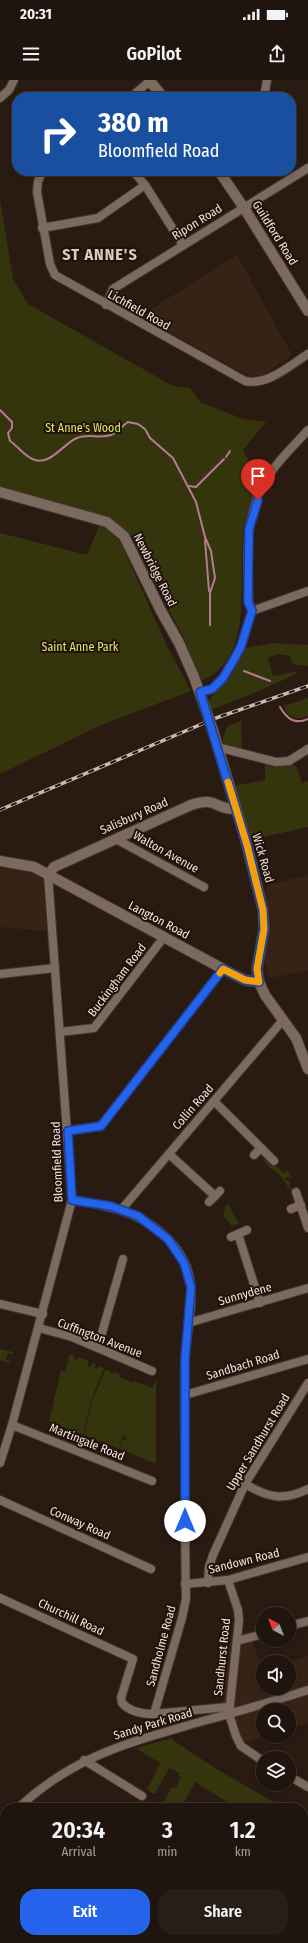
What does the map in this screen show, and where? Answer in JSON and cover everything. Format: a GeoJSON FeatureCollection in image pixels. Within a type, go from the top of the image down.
{"type":"FeatureCollection","features":[{"type":"Feature","properties":{"kind":"street"},"geometry":{"type":"LineString","coordinates":[[0,98],[9,90],[14,80]]}},
{"type":"Feature","properties":{"kind":"street"},"geometry":{"type":"LineString","coordinates":[[137,92],[150,80],[159,92]]}},
{"type":"Feature","properties":{"kind":"street"},"geometry":{"type":"LineString","coordinates":[[265,92],[268,80]]}},
{"type":"Feature","properties":{"kind":"street","name":"Ripon Road"},"geometry":{"type":"LineString","coordinates":[[296,176],[308,168]]}},
{"type":"Feature","properties":{"kind":"street","name":"Lichfield Road"},"geometry":{"type":"LineString","coordinates":[[42,176],[37,187],[42,228],[50,264],[55,275],[106,305],[245,381],[256,382],[266,380],[308,354]]}},
{"type":"Feature","properties":{"kind":"street"},"geometry":{"type":"LineString","coordinates":[[138,176],[146,185],[183,245]]}},
{"type":"Feature","properties":{"kind":"street","name":"Guildford Road"},"geometry":{"type":"LineString","coordinates":[[222,176],[308,311]]}},
{"type":"Feature","properties":{"kind":"street","name":"Ripon Road"},"geometry":{"type":"LineString","coordinates":[[106,305],[113,289],[295,176]]}},
{"type":"Feature","properties":{"kind":"street"},"geometry":{"type":"LineString","coordinates":[[42,228],[98,218],[146,185]]}},
{"type":"Feature","properties":{"kind":"street"},"geometry":{"type":"LineString","coordinates":[[201,697],[223,678],[241,646],[252,611],[248,602],[249,529],[252,514],[263,485],[273,470],[308,430]]}},
{"type":"Feature","properties":{"kind":"street","name":"Newbridge Road"},"geometry":{"type":"LineString","coordinates":[[0,492],[106,522],[124,536],[161,611],[179,643],[201,697]]}},
{"type":"Feature","properties":{"kind":"street"},"geometry":{"type":"LineString","coordinates":[[252,611],[308,591]]}},
{"type":"Feature","properties":{"kind":"street","name":"Wick Road"},"geometry":{"type":"LineString","coordinates":[[201,697],[218,747],[263,910],[264,929],[257,969],[259,982],[265,995],[302,1049],[308,1069]]}},
{"type":"Feature","properties":{"kind":"street"},"geometry":{"type":"LineString","coordinates":[[218,747],[276,762],[289,761],[308,749]]}},
{"type":"Feature","properties":{"kind":"street","name":"Salisbury Road"},"geometry":{"type":"LineString","coordinates":[[48,875],[54,867],[203,801],[212,802],[227,810],[236,809]]}},
{"type":"Feature","properties":{"kind":"street","name":"Walton Avenue"},"geometry":{"type":"LineString","coordinates":[[116,839],[204,887]]}},
{"type":"Feature","properties":{"kind":"street","name":"Langton Road"},"geometry":{"type":"LineString","coordinates":[[0,861],[29,865],[223,969],[245,980],[259,982]]}},
{"type":"Feature","properties":{"kind":"street","name":"Bloomfield Road"},"geometry":{"type":"LineString","coordinates":[[0,1463],[43,1314],[72,1200],[48,875]]}},
{"type":"Feature","properties":{"kind":"street","name":"Buckingham Road"},"geometry":{"type":"LineString","coordinates":[[60,1032],[94,1028],[164,937]]}},
{"type":"Feature","properties":{"kind":"street"},"geometry":{"type":"LineString","coordinates":[[0,974],[55,968]]}},
{"type":"Feature","properties":{"kind":"street"},"geometry":{"type":"LineString","coordinates":[[68,1131],[101,1126],[223,969]]}},
{"type":"Feature","properties":{"kind":"street","name":"Collin Road"},"geometry":{"type":"LineString","coordinates":[[121,1210],[283,1020]]}},
{"type":"Feature","properties":{"kind":"street"},"geometry":{"type":"LineString","coordinates":[[214,1102],[274,1161]]}},
{"type":"Feature","properties":{"kind":"street"},"geometry":{"type":"LineString","coordinates":[[254,1155],[261,1148]]}},
{"type":"Feature","properties":{"kind":"street"},"geometry":{"type":"LineString","coordinates":[[169,1154],[215,1197]]}},
{"type":"Feature","properties":{"kind":"street"},"geometry":{"type":"LineString","coordinates":[[296,1192],[308,1228]]}},
{"type":"Feature","properties":{"kind":"street","name":"Sandholme Road"},"geometry":{"type":"LineString","coordinates":[[72,1200],[121,1210],[138,1216],[157,1230],[176,1248],[184,1263],[191,1287],[185,1359],[186,1599],[182,1618],[154,1714]]}},
{"type":"Feature","properties":{"kind":"street"},"geometry":{"type":"LineString","coordinates":[[291,1209],[301,1205]]}},
{"type":"Feature","properties":{"kind":"street"},"geometry":{"type":"LineString","coordinates":[[247,1230],[235,1235],[260,1303]]}},
{"type":"Feature","properties":{"kind":"street"},"geometry":{"type":"LineString","coordinates":[[98,1348],[123,1259]]}},
{"type":"Feature","properties":{"kind":"street","name":"Sunnydene"},"geometry":{"type":"LineString","coordinates":[[188,1323],[308,1288]]}},
{"type":"Feature","properties":{"kind":"street"},"geometry":{"type":"LineString","coordinates":[[0,1304],[43,1314]]}},
{"type":"Feature","properties":{"kind":"street","name":"Cuffington Avenue"},"geometry":{"type":"LineString","coordinates":[[39,1328],[72,1337],[152,1370]]}},
{"type":"Feature","properties":{"kind":"street","name":"Sandbach Road"},"geometry":{"type":"LineString","coordinates":[[185,1395],[308,1358]]}},
{"type":"Feature","properties":{"kind":"street","name":"Upper Sandhurst Road"},"geometry":{"type":"LineString","coordinates":[[208,1583],[209,1567],[213,1555],[245,1484],[308,1383]]}},
{"type":"Feature","properties":{"kind":"street","name":"Martingale Road"},"geometry":{"type":"LineString","coordinates":[[12,1425],[152,1481]]}},
{"type":"Feature","properties":{"kind":"street"},"geometry":{"type":"LineString","coordinates":[[245,1484],[266,1494],[281,1497],[288,1497],[308,1489]]}},
{"type":"Feature","properties":{"kind":"street","name":"Conway Road"},"geometry":{"type":"LineString","coordinates":[[0,1500],[151,1569]]}},
{"type":"Feature","properties":{"kind":"street","name":"Sandown Road"},"geometry":{"type":"LineString","coordinates":[[186,1584],[228,1580],[308,1557]]}},
{"type":"Feature","properties":{"kind":"street","name":"Sandhurst Road"},"geometry":{"type":"LineString","coordinates":[[228,1580],[238,1610],[237,1641],[228,1711]]}},
{"type":"Feature","properties":{"kind":"street","name":"Churchill Road"},"geometry":{"type":"LineString","coordinates":[[0,1598],[133,1660],[121,1698],[122,1703],[134,1712],[154,1714]]}},
{"type":"Feature","properties":{"kind":"street"},"geometry":{"type":"LineString","coordinates":[[296,1624],[308,1621]]}},
{"type":"Feature","properties":{"kind":"street"},"geometry":{"type":"LineString","coordinates":[[237,1641],[256,1636]]}},
{"type":"Feature","properties":{"kind":"street","name":"Sandy Park Road"},"geometry":{"type":"LineString","coordinates":[[27,1803],[52,1780],[84,1760],[125,1744],[228,1711],[308,1690]]}},
{"type":"Feature","properties":{"kind":"street"},"geometry":{"type":"LineString","coordinates":[[154,1714],[228,1711],[236,1736],[242,1746],[256,1756]]}},
{"type":"Feature","properties":{"kind":"street"},"geometry":{"type":"LineString","coordinates":[[84,1760],[142,1796]]}},
{"type":"Feature","properties":{"kind":"street"},"geometry":{"type":"LineString","coordinates":[[296,1780],[308,1787]]}},
{"type":"Feature","properties":{"kind":"shaded area"},"geometry":{"type":"Polygon","coordinates":[[[237,255],[292,355],[266,373],[259,376],[252,376],[243,373],[140,316],[237,255]]]}},
{"type":"Feature","properties":{"kind":"shaded area"},"geometry":{"type":"Polygon","coordinates":[[[0,868],[31,873],[43,879],[47,931],[0,927],[0,868]]]}},
{"type":"Feature","properties":{"kind":"shaded area"},"geometry":{"type":"Polygon","coordinates":[[[308,875],[308,971],[269,978],[265,958],[271,924],[266,890],[268,885],[308,875]]]}},
{"type":"Feature","properties":{"kind":"shaded area"},"geometry":{"type":"Polygon","coordinates":[[[245,1633],[253,1642],[257,1655],[256,1695],[296,1695],[296,1659],[308,1656],[308,1723],[296,1727],[296,1703],[256,1703],[256,1739],[244,1743],[233,1711],[223,1704],[231,1635],[245,1633]]]}},
{"type":"Feature","properties":{"kind":"green space","name":"St Anne's Wood"},"geometry":{"type":"Polygon","coordinates":[[[0,200],[13,279],[28,304],[173,386],[189,388],[200,402],[243,419],[266,422],[243,450],[259,480],[249,505],[244,531],[242,549],[240,623],[235,642],[228,658],[217,672],[201,681],[184,638],[129,535],[120,525],[0,487],[0,200]]]}},
{"type":"Feature","properties":{"kind":"green space","name":"Saint Anne Park"},"geometry":{"type":"Polygon","coordinates":[[[100,524],[120,541],[168,648],[191,691],[101,725],[0,774],[0,533],[87,555],[100,524]]]}},
{"type":"Feature","properties":{"kind":"green space"},"geometry":{"type":"Polygon","coordinates":[[[274,643],[308,645],[308,666],[292,664],[290,656],[278,654],[268,658],[273,676],[294,672],[298,673],[266,688],[211,710],[208,701],[233,672],[245,648],[274,643]]]}},
{"type":"Feature","properties":{"kind":"green space"},"geometry":{"type":"Polygon","coordinates":[[[308,698],[308,716],[296,718],[290,716],[285,710],[284,706],[308,698]]]}},
{"type":"Feature","properties":{"kind":"green space"},"geometry":{"type":"Polygon","coordinates":[[[241,721],[242,749],[225,746],[222,742],[227,726],[241,721]]]}},
{"type":"Feature","properties":{"kind":"green space"},"geometry":{"type":"Polygon","coordinates":[[[265,762],[283,766],[293,763],[294,766],[296,766],[302,783],[308,781],[308,827],[250,840],[233,786],[265,780],[265,762]]]}},
{"type":"Feature","properties":{"kind":"green space"},"geometry":{"type":"Polygon","coordinates":[[[265,1159],[272,1166],[274,1165],[277,1168],[278,1166],[283,1174],[287,1170],[292,1177],[287,1177],[285,1179],[291,1183],[289,1185],[292,1189],[290,1190],[281,1176],[268,1166],[264,1160],[265,1159]]]}},
{"type":"Feature","properties":{"kind":"green space"},"geometry":{"type":"Polygon","coordinates":[[[228,1204],[239,1224],[232,1226],[224,1216],[225,1207],[228,1204]]]}},
{"type":"Feature","properties":{"kind":"green space"},"geometry":{"type":"Polygon","coordinates":[[[0,1349],[13,1352],[13,1354],[8,1353],[6,1360],[11,1361],[10,1363],[0,1360],[0,1349]]]}},
{"type":"Feature","properties":{"kind":"green space"},"geometry":{"type":"Polygon","coordinates":[[[70,1354],[77,1360],[79,1357],[88,1361],[88,1367],[93,1363],[96,1364],[95,1367],[98,1369],[99,1366],[104,1368],[91,1401],[83,1435],[49,1421],[61,1371],[65,1371],[70,1354]]]}},
{"type":"Feature","properties":{"kind":"green space"},"geometry":{"type":"Polygon","coordinates":[[[106,1369],[113,1374],[114,1372],[121,1375],[120,1377],[133,1383],[134,1381],[152,1388],[156,1380],[156,1464],[120,1449],[122,1440],[125,1440],[126,1437],[123,1436],[129,1415],[119,1449],[84,1435],[92,1401],[106,1369]]]}},
{"type":"Feature","properties":{"kind":"green space"},"geometry":{"type":"Polygon","coordinates":[[[172,1738],[174,1741],[218,1770],[275,1803],[229,1803],[195,1782],[184,1803],[164,1803],[171,1787],[176,1788],[181,1777],[178,1775],[180,1773],[169,1768],[155,1794],[147,1790],[160,1763],[136,1748],[172,1738]]]}},
{"type":"Feature","properties":{"kind":"waterway"},"geometry":{"type":"LineString","coordinates":[[0,410],[12,422],[12,428],[8,433],[10,441],[31,459],[41,461],[52,457],[77,438],[111,435],[128,422],[138,424],[145,429],[150,438],[173,458],[196,502],[205,537],[211,551],[215,578],[210,593],[210,625]]}},
{"type":"Feature","properties":{"kind":"waterway"},"geometry":{"type":"LineString","coordinates":[[226,457],[230,451]]}},
{"type":"Feature","properties":{"kind":"waterway"},"geometry":{"type":"LineString","coordinates":[[189,486],[196,487],[224,459]]}},
{"type":"Feature","properties":{"kind":"waterway"},"geometry":{"type":"LineString","coordinates":[[205,540],[209,591]]}},
{"type":"Feature","properties":{"kind":"waterway"},"geometry":{"type":"LineString","coordinates":[[244,671],[270,681]]}},
{"type":"Feature","properties":{"kind":"waterway"},"geometry":{"type":"LineString","coordinates":[[280,707],[292,720],[303,721],[308,719]]}},
{"type":"Feature","properties":{"kind":"railway"},"geometry":{"type":"LineString","coordinates":[[0,810],[216,718],[308,686]]}},
{"type":"Feature","properties":{"kind":"slow traffic"},"geometry":{"type":"LineString","coordinates":[[220,973],[223,969],[245,980],[259,982],[257,969],[264,929],[263,910],[259,891],[228,782]]}},
{"type":"Feature","properties":{"kind":"district","name":"ST ANNE'S"},"geometry":{"type":"Point","coordinates":[100,254]}},
{"type":"Feature","properties":{"kind":"route"},"geometry":{"type":"LineString","coordinates":[[185,1521],[185,1359],[191,1287],[184,1263],[176,1248],[168,1239],[138,1216],[110,1206],[72,1200],[68,1131],[98,1128],[101,1126],[223,969],[245,980],[259,982],[257,969],[264,929],[263,910],[247,845],[200,692],[212,689],[223,678],[241,646],[252,611],[248,602],[249,529],[252,514],[258,500]]}}]}
